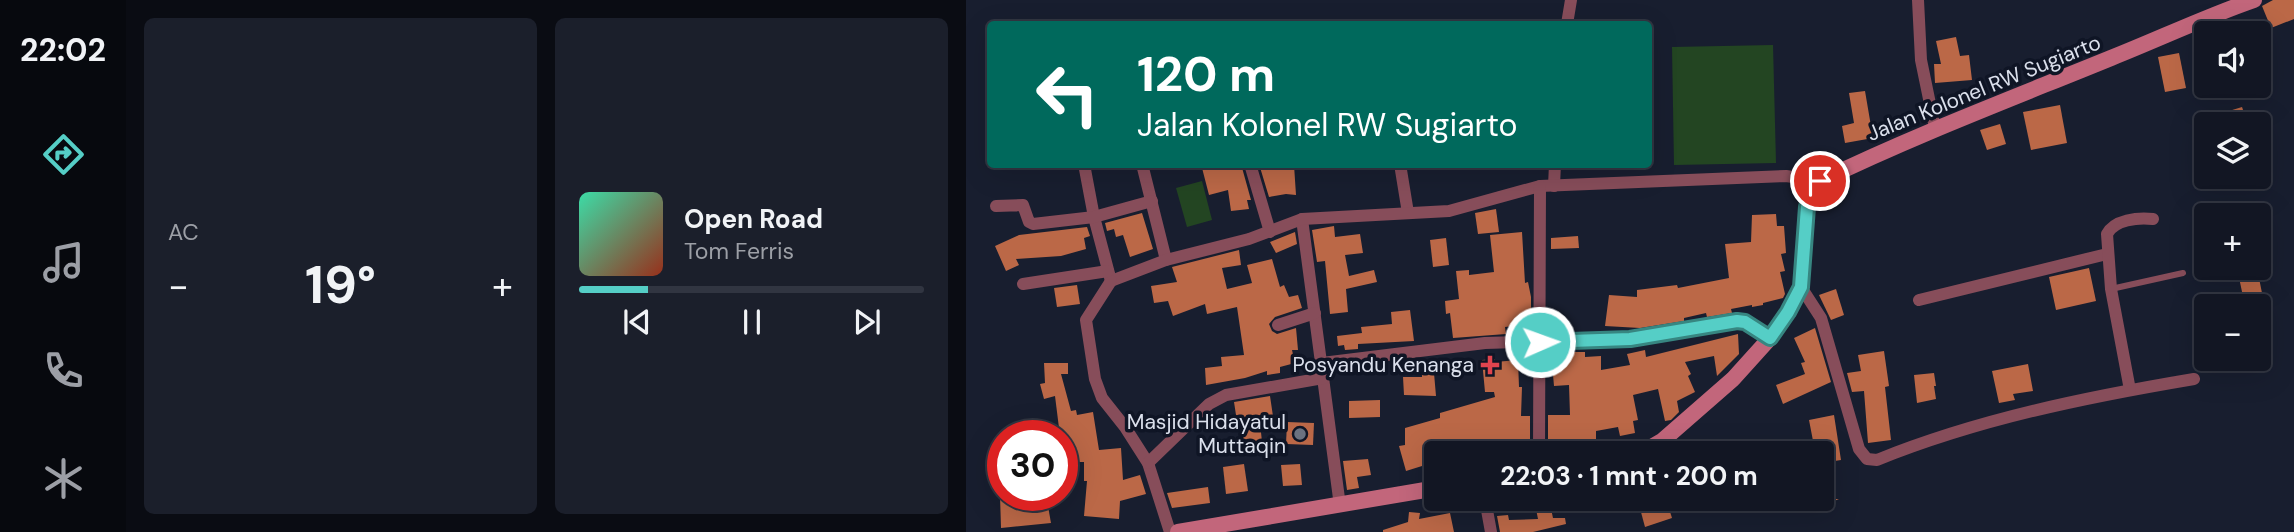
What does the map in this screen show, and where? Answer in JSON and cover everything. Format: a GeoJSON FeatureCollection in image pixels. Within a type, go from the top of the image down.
{"type":"FeatureCollection","features":[{"type":"Feature","properties":{"kind":"main road","name":"Jalan Kolonel RW Sugiarto"},"geometry":{"type":"LineString","coordinates":[[1820,181],[1935,128],[2205,17],[2255,0]]}},
{"type":"Feature","properties":{"kind":"main road"},"geometry":{"type":"LineString","coordinates":[[1662,441],[1733,379],[1770,338],[1788,312],[1801,287],[1807,207],[1811,194],[1820,181]]}},
{"type":"Feature","properties":{"kind":"main road"},"geometry":{"type":"LineString","coordinates":[[1178,532],[1424,490]]}},
{"type":"Feature","properties":{"kind":"street"},"geometry":{"type":"LineString","coordinates":[[1568,21],[1571,0]]}},
{"type":"Feature","properties":{"kind":"street"},"geometry":{"type":"LineString","coordinates":[[1918,0],[1921,60],[1935,128]]}},
{"type":"Feature","properties":{"kind":"street"},"geometry":{"type":"LineString","coordinates":[[1085,168],[1094,217],[1110,276],[1086,320],[1095,379],[1102,398],[1130,433],[1147,463],[1170,532]]}},
{"type":"Feature","properties":{"kind":"street"},"geometry":{"type":"LineString","coordinates":[[1143,168],[1166,260]]}},
{"type":"Feature","properties":{"kind":"street"},"geometry":{"type":"LineString","coordinates":[[1251,168],[1270,232]]}},
{"type":"Feature","properties":{"kind":"street"},"geometry":{"type":"LineString","coordinates":[[1401,168],[1408,213]]}},
{"type":"Feature","properties":{"kind":"street"},"geometry":{"type":"LineString","coordinates":[[1554,186],[1555,168]]}},
{"type":"Feature","properties":{"kind":"street"},"geometry":{"type":"LineString","coordinates":[[1023,284],[1110,276],[1270,232],[1302,219],[1448,211],[1540,186],[1786,176],[1820,181]]}},
{"type":"Feature","properties":{"kind":"street"},"geometry":{"type":"LineString","coordinates":[[1539,441],[1540,186]]}},
{"type":"Feature","properties":{"kind":"street"},"geometry":{"type":"LineString","coordinates":[[996,206],[1023,205],[1028,222],[1033,225],[1094,217],[1152,201]]}},
{"type":"Feature","properties":{"kind":"street"},"geometry":{"type":"LineString","coordinates":[[2130,390],[2111,289],[2107,234],[2112,227],[2139,218],[2153,219]]}},
{"type":"Feature","properties":{"kind":"street"},"geometry":{"type":"LineString","coordinates":[[1302,219],[1340,506]]}},
{"type":"Feature","properties":{"kind":"street"},"geometry":{"type":"LineString","coordinates":[[1919,300],[2107,254]]}},
{"type":"Feature","properties":{"kind":"street"},"geometry":{"type":"LineString","coordinates":[[1801,287],[1821,318],[1859,449],[1867,459],[1877,460],[1938,438],[2056,405],[2194,379]]}},
{"type":"Feature","properties":{"kind":"street"},"geometry":{"type":"LineString","coordinates":[[1278,325],[1315,313]]}},
{"type":"Feature","properties":{"kind":"street"},"geometry":{"type":"LineString","coordinates":[[1322,363],[1485,343],[1630,339],[1737,321],[1745,322],[1770,338]]}},
{"type":"Feature","properties":{"kind":"street"},"geometry":{"type":"LineString","coordinates":[[1147,463],[1209,404],[1226,395],[1323,378]]}},
{"type":"Feature","properties":{"kind":"street"},"geometry":{"type":"LineString","coordinates":[[1488,511],[1491,532]]}},
{"type":"Feature","properties":{"kind":"lane"},"geometry":{"type":"LineString","coordinates":[[2111,289],[2183,273]]}},
{"type":"Feature","properties":{"kind":"green space"},"geometry":{"type":"Polygon","coordinates":[[[1773,45],[1776,163],[1674,165],[1672,47],[1773,45]]]}},
{"type":"Feature","properties":{"kind":"green space"},"geometry":{"type":"Polygon","coordinates":[[[1202,181],[1212,220],[1187,227],[1176,188],[1202,181]]]}},
{"type":"Feature","properties":{"kind":"building"},"geometry":{"type":"Polygon","coordinates":[[[2273,0],[2294,0],[2294,19],[2271,28],[2271,21],[2268,21],[2262,6],[2273,0]]]}},
{"type":"Feature","properties":{"kind":"building"},"geometry":{"type":"Polygon","coordinates":[[[1956,37],[1960,56],[1969,55],[1972,80],[1935,83],[1934,64],[1941,64],[1936,41],[1956,37]]]}},
{"type":"Feature","properties":{"kind":"building"},"geometry":{"type":"Polygon","coordinates":[[[2179,53],[2186,88],[2165,92],[2158,57],[2179,53]]]}},
{"type":"Feature","properties":{"kind":"building"},"geometry":{"type":"Polygon","coordinates":[[[1865,91],[1873,138],[1845,143],[1842,126],[1854,123],[1849,93],[1865,91]]]}},
{"type":"Feature","properties":{"kind":"building"},"geometry":{"type":"Polygon","coordinates":[[[2060,105],[2067,143],[2031,150],[2023,112],[2060,105]]]}},
{"type":"Feature","properties":{"kind":"building"},"geometry":{"type":"Polygon","coordinates":[[[2242,107],[2244,112],[2226,112],[2242,107]]]}},
{"type":"Feature","properties":{"kind":"building"},"geometry":{"type":"Polygon","coordinates":[[[2000,124],[2006,144],[1987,150],[1980,130],[2000,124]]]}},
{"type":"Feature","properties":{"kind":"building"},"geometry":{"type":"Polygon","coordinates":[[[1202,168],[1242,168],[1251,200],[1247,200],[1249,209],[1231,211],[1228,190],[1209,195],[1202,168]]]}},
{"type":"Feature","properties":{"kind":"building"},"geometry":{"type":"Polygon","coordinates":[[[1260,168],[1294,168],[1296,195],[1269,197],[1260,168]]]}},
{"type":"Feature","properties":{"kind":"building"},"geometry":{"type":"Polygon","coordinates":[[[1496,209],[1499,232],[1478,234],[1475,213],[1496,209]]]}},
{"type":"Feature","properties":{"kind":"building"},"geometry":{"type":"Polygon","coordinates":[[[1142,213],[1153,249],[1130,257],[1123,235],[1116,237],[1114,229],[1107,231],[1105,223],[1142,213]]]}},
{"type":"Feature","properties":{"kind":"building"},"geometry":{"type":"Polygon","coordinates":[[[1776,214],[1777,226],[1784,226],[1786,253],[1781,254],[1785,271],[1780,272],[1785,294],[1783,298],[1763,305],[1731,309],[1732,313],[1707,317],[1706,313],[1684,318],[1684,321],[1640,328],[1605,326],[1609,295],[1637,297],[1637,290],[1677,285],[1678,288],[1729,278],[1725,244],[1751,242],[1752,215],[1776,214]]]}},
{"type":"Feature","properties":{"kind":"building"},"geometry":{"type":"Polygon","coordinates":[[[1334,226],[1335,237],[1360,234],[1363,253],[1345,255],[1349,276],[1374,270],[1377,282],[1346,289],[1348,312],[1330,314],[1325,261],[1317,262],[1312,230],[1334,226]]]}},
{"type":"Feature","properties":{"kind":"building"},"geometry":{"type":"Polygon","coordinates":[[[1087,227],[1090,236],[1084,238],[1086,249],[1061,256],[1016,259],[1019,265],[1006,271],[995,246],[1019,235],[1087,227]]]}},
{"type":"Feature","properties":{"kind":"building"},"geometry":{"type":"Polygon","coordinates":[[[1295,232],[1297,244],[1276,253],[1270,242],[1295,232]]]}},
{"type":"Feature","properties":{"kind":"building"},"geometry":{"type":"Polygon","coordinates":[[[1522,232],[1525,283],[1528,282],[1531,297],[1531,324],[1505,327],[1506,334],[1453,338],[1450,313],[1446,314],[1445,301],[1459,299],[1456,271],[1469,270],[1469,275],[1494,272],[1490,235],[1522,232]]]}},
{"type":"Feature","properties":{"kind":"building"},"geometry":{"type":"Polygon","coordinates":[[[1578,236],[1579,248],[1551,249],[1551,238],[1578,236]]]}},
{"type":"Feature","properties":{"kind":"building"},"geometry":{"type":"Polygon","coordinates":[[[1446,238],[1449,265],[1433,267],[1430,240],[1446,238]]]}},
{"type":"Feature","properties":{"kind":"building"},"geometry":{"type":"Polygon","coordinates":[[[1239,250],[1241,265],[1222,268],[1227,289],[1252,283],[1247,265],[1272,259],[1280,287],[1284,285],[1289,297],[1298,295],[1302,308],[1275,317],[1269,324],[1277,334],[1296,328],[1298,350],[1292,350],[1295,363],[1280,367],[1280,373],[1267,375],[1267,371],[1206,385],[1205,368],[1222,366],[1221,357],[1244,355],[1237,307],[1207,314],[1205,304],[1173,316],[1168,301],[1154,303],[1151,286],[1177,282],[1172,267],[1239,250]]]}},
{"type":"Feature","properties":{"kind":"building"},"geometry":{"type":"Polygon","coordinates":[[[2089,268],[2096,301],[2056,310],[2049,277],[2089,268]]]}},
{"type":"Feature","properties":{"kind":"building"},"geometry":{"type":"Polygon","coordinates":[[[2240,280],[2259,280],[2262,294],[2242,294],[2240,280]]]}},
{"type":"Feature","properties":{"kind":"building"},"geometry":{"type":"Polygon","coordinates":[[[1077,285],[1080,304],[1057,307],[1054,288],[1077,285]]]}},
{"type":"Feature","properties":{"kind":"building"},"geometry":{"type":"Polygon","coordinates":[[[1836,289],[1844,315],[1831,320],[1819,295],[1836,289]]]}},
{"type":"Feature","properties":{"kind":"building"},"geometry":{"type":"Polygon","coordinates":[[[1410,310],[1414,341],[1358,344],[1358,349],[1345,350],[1344,345],[1338,346],[1337,336],[1362,333],[1361,327],[1392,324],[1391,312],[1410,310]]]}},
{"type":"Feature","properties":{"kind":"building"},"geometry":{"type":"Polygon","coordinates":[[[1815,328],[1831,382],[1783,404],[1776,385],[1805,374],[1801,363],[1805,362],[1794,338],[1815,328]]]}},
{"type":"Feature","properties":{"kind":"building"},"geometry":{"type":"Polygon","coordinates":[[[1738,334],[1739,354],[1717,376],[1714,356],[1685,362],[1695,392],[1677,401],[1679,412],[1671,420],[1665,421],[1658,389],[1633,395],[1638,420],[1633,421],[1635,433],[1620,436],[1618,427],[1596,431],[1596,441],[1548,441],[1548,415],[1570,415],[1569,385],[1554,386],[1551,352],[1585,352],[1585,357],[1601,356],[1601,370],[1630,365],[1627,354],[1645,350],[1646,357],[1738,334]]]}},
{"type":"Feature","properties":{"kind":"building"},"geometry":{"type":"Polygon","coordinates":[[[1884,351],[1889,386],[1885,387],[1891,440],[1868,443],[1864,391],[1852,392],[1847,373],[1861,371],[1858,355],[1884,351]]]}},
{"type":"Feature","properties":{"kind":"building"},"geometry":{"type":"Polygon","coordinates":[[[1482,360],[1518,360],[1519,387],[1522,387],[1521,416],[1530,416],[1530,441],[1424,441],[1424,471],[1422,466],[1406,471],[1399,446],[1405,445],[1405,428],[1440,418],[1440,413],[1495,397],[1494,392],[1485,392],[1482,360]]]}},
{"type":"Feature","properties":{"kind":"building"},"geometry":{"type":"Polygon","coordinates":[[[1044,363],[1068,363],[1068,374],[1061,374],[1071,411],[1076,410],[1077,415],[1093,412],[1099,450],[1121,448],[1123,480],[1140,475],[1146,494],[1120,501],[1119,519],[1084,516],[1087,481],[1084,481],[1084,462],[1078,462],[1078,420],[1058,420],[1055,396],[1044,399],[1040,384],[1045,383],[1044,363]]]}},
{"type":"Feature","properties":{"kind":"building"},"geometry":{"type":"Polygon","coordinates":[[[2028,364],[2033,391],[2013,394],[2015,400],[1999,403],[1992,371],[2028,364]]]}},
{"type":"Feature","properties":{"kind":"building"},"geometry":{"type":"Polygon","coordinates":[[[1434,373],[1436,396],[1404,395],[1403,377],[1422,377],[1422,374],[1434,373]]]}},
{"type":"Feature","properties":{"kind":"building"},"geometry":{"type":"Polygon","coordinates":[[[1934,373],[1936,399],[1917,403],[1914,375],[1934,373]]]}},
{"type":"Feature","properties":{"kind":"building"},"geometry":{"type":"Polygon","coordinates":[[[1270,396],[1274,423],[1260,423],[1263,451],[1244,453],[1234,402],[1270,396]]]}},
{"type":"Feature","properties":{"kind":"building"},"geometry":{"type":"Polygon","coordinates":[[[1380,400],[1380,417],[1349,418],[1349,401],[1380,400]]]}},
{"type":"Feature","properties":{"kind":"building"},"geometry":{"type":"Polygon","coordinates":[[[1834,415],[1841,460],[1834,461],[1834,441],[1813,441],[1809,420],[1834,415]]]}},
{"type":"Feature","properties":{"kind":"building","name":"Masjid Hidayatul Muttaqin"},"geometry":{"type":"Polygon","coordinates":[[[1287,422],[1314,423],[1313,445],[1286,444],[1287,422]]]}},
{"type":"Feature","properties":{"kind":"building"},"geometry":{"type":"Polygon","coordinates":[[[1368,459],[1371,475],[1357,477],[1359,488],[1347,490],[1343,461],[1368,459]]]}},
{"type":"Feature","properties":{"kind":"building"},"geometry":{"type":"Polygon","coordinates":[[[1244,464],[1248,491],[1226,494],[1223,467],[1244,464]]]}},
{"type":"Feature","properties":{"kind":"building"},"geometry":{"type":"Polygon","coordinates":[[[1300,464],[1302,485],[1283,486],[1281,465],[1300,464]]]}},
{"type":"Feature","properties":{"kind":"building"},"geometry":{"type":"Polygon","coordinates":[[[1208,487],[1210,503],[1172,508],[1167,493],[1208,487]]]}},
{"type":"Feature","properties":{"kind":"building"},"geometry":{"type":"Polygon","coordinates":[[[1000,511],[1049,511],[1051,523],[1001,528],[1000,511]]]}},
{"type":"Feature","properties":{"kind":"building"},"geometry":{"type":"Polygon","coordinates":[[[1536,511],[1552,511],[1553,518],[1565,518],[1566,524],[1533,532],[1500,532],[1497,516],[1508,515],[1509,520],[1538,519],[1536,511]]]}},
{"type":"Feature","properties":{"kind":"building"},"geometry":{"type":"Polygon","coordinates":[[[1641,511],[1670,511],[1672,518],[1645,527],[1641,511]]]}},
{"type":"Feature","properties":{"kind":"building"},"geometry":{"type":"Polygon","coordinates":[[[1409,512],[1420,513],[1419,519],[1450,513],[1454,532],[1383,532],[1408,522],[1409,512]]]}},
{"type":"Feature","properties":{"kind":"place","name":"Posyandu Kenanga"},"geometry":{"type":"Point","coordinates":[1490,365]}},
{"type":"Feature","properties":{"kind":"place","name":"Masjid Hidayatul Muttaqin"},"geometry":{"type":"Point","coordinates":[1300,434]}},
{"type":"Feature","properties":{"kind":"route"},"geometry":{"type":"LineString","coordinates":[[1540,342],[1630,339],[1737,321],[1745,322],[1770,338],[1801,287],[1807,207],[1811,194],[1820,181]]}}]}
